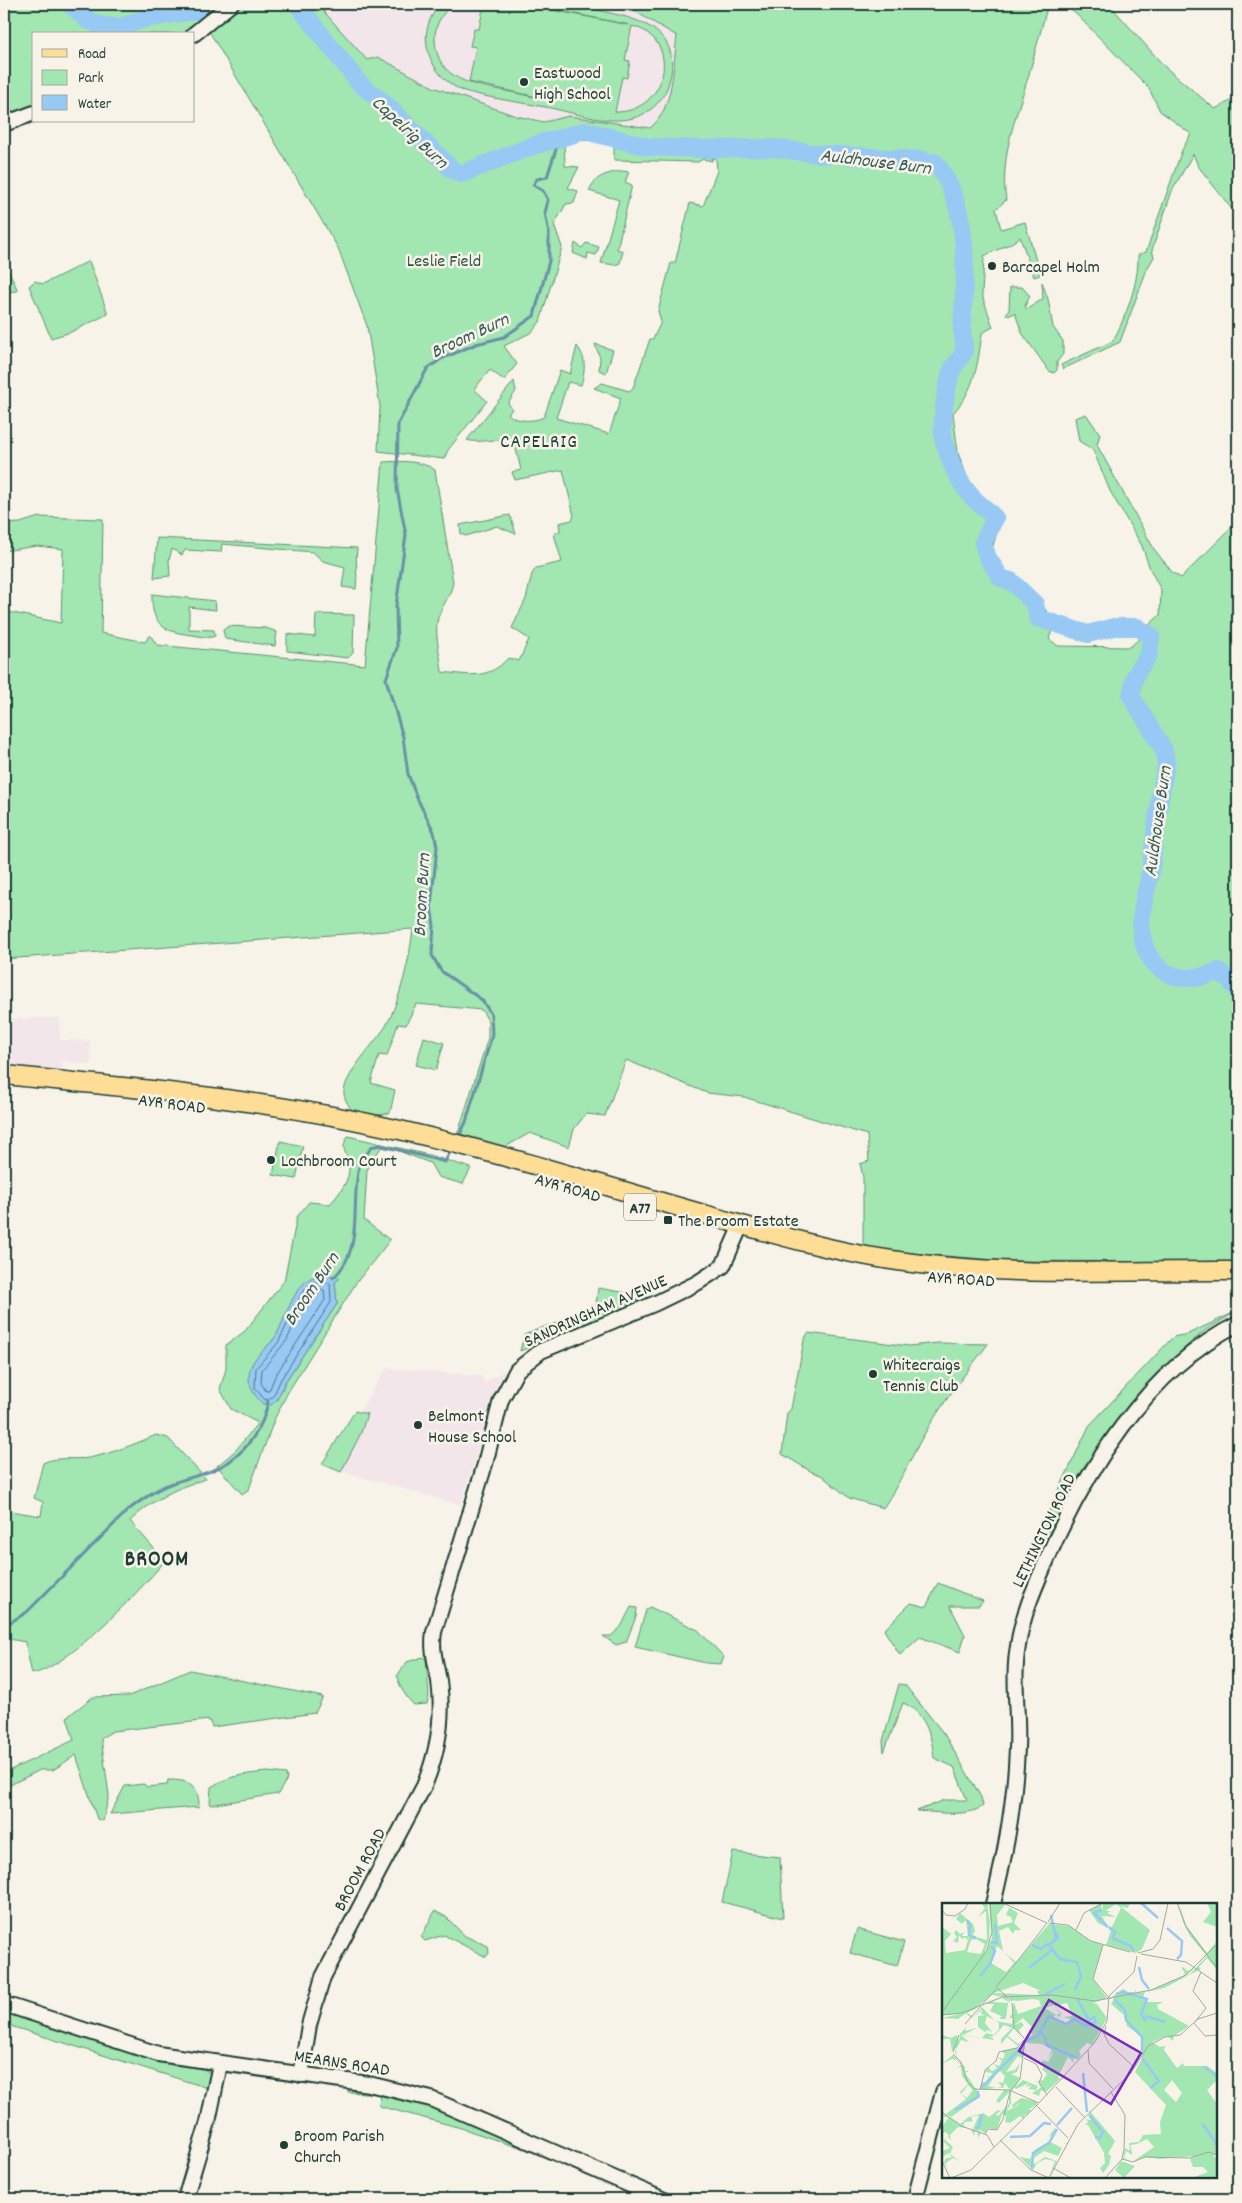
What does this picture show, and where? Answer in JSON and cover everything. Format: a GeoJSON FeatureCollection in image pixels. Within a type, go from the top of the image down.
{"type":"FeatureCollection","features":[{"type":"Feature","properties":{"kind":"main road","name":"AYR ROAD"},"geometry":{"type":"LineString","coordinates":[[4,1075],[48,1079],[77,1090],[146,1101],[244,1112],[359,1131],[510,1165],[739,1230],[814,1256],[978,1274],[1182,1276],[1238,1282]]}},
{"type":"Feature","properties":{"kind":"main road","name":"AYR ROAD"},"geometry":{"type":"LineString","coordinates":[[1182,1276],[1238,1271]]}},
{"type":"Feature","properties":{"kind":"street"},"geometry":{"type":"LineString","coordinates":[[195,33],[231,4]]}},
{"type":"Feature","properties":{"kind":"street"},"geometry":{"type":"LineString","coordinates":[[4,124],[32,114]]}},
{"type":"Feature","properties":{"kind":"street","name":"SANDRINGHAM AVENUE"},"geometry":{"type":"LineString","coordinates":[[438,1678],[432,1646],[438,1615],[485,1464],[501,1400],[517,1370],[542,1351],[656,1304],[697,1283],[723,1266],[739,1230]]}},
{"type":"Feature","properties":{"kind":"street","name":"LETHINGTON ROAD"},"geometry":{"type":"LineString","coordinates":[[993,1903],[1012,1813],[1017,1746],[1014,1674],[1017,1647],[1027,1606],[1055,1539],[1101,1456],[1142,1404],[1194,1351],[1238,1324]]}},
{"type":"Feature","properties":{"kind":"street","name":"BROOM ROAD"},"geometry":{"type":"LineString","coordinates":[[301,2075],[309,2025],[323,1978],[430,1772],[440,1728],[438,1678]]}},
{"type":"Feature","properties":{"kind":"street","name":"MEARNS ROAD"},"geometry":{"type":"LineString","coordinates":[[4,2004],[158,2054],[382,2086],[431,2099],[662,2199]]}},
{"type":"Feature","properties":{"kind":"street"},"geometry":{"type":"LineString","coordinates":[[186,2199],[208,2122],[220,2064]]}},
{"type":"Feature","properties":{"kind":"street"},"geometry":{"type":"LineString","coordinates":[[915,2199],[942,2096]]}},
{"type":"Feature","properties":{"kind":"shaded area","name":"Eastwood High School"},"geometry":{"type":"Polygon","coordinates":[[[297,4],[674,4],[692,23],[681,138],[585,131],[468,168],[297,4]]]}},
{"type":"Feature","properties":{"kind":"shaded area"},"geometry":{"type":"Polygon","coordinates":[[[4,1018],[60,1018],[60,1040],[90,1041],[91,1065],[63,1061],[61,1075],[4,1069],[4,1018]]]}},
{"type":"Feature","properties":{"kind":"shaded area","name":"Belmont House School"},"geometry":{"type":"Polygon","coordinates":[[[386,1368],[481,1376],[485,1383],[506,1369],[500,1379],[461,1505],[326,1467],[386,1368]]]}},
{"type":"Feature","properties":{"kind":"green space"},"geometry":{"type":"Polygon","coordinates":[[[554,3],[585,6],[624,16],[649,26],[659,33],[671,53],[672,66],[669,82],[664,94],[656,105],[639,116],[623,120],[591,118],[461,90],[440,74],[428,51],[426,39],[432,15],[441,4],[453,4],[445,11],[437,25],[435,40],[437,54],[442,64],[450,73],[470,83],[551,100],[469,82],[476,47],[470,46],[474,29],[479,29],[484,4],[521,4],[629,25],[528,4],[554,3]],[[632,26],[625,60],[630,61],[627,78],[622,77],[615,112],[633,109],[647,101],[657,89],[662,74],[663,59],[658,45],[648,33],[632,26]]]}},
{"type":"Feature","properties":{"kind":"green space"},"geometry":{"type":"Polygon","coordinates":[[[4,4],[220,4],[186,32],[32,32],[32,106],[4,116],[4,4]]]}},
{"type":"Feature","properties":{"kind":"green space","name":"Leslie Field"},"geometry":{"type":"Polygon","coordinates":[[[231,4],[317,4],[367,60],[378,57],[433,87],[516,116],[544,122],[569,116],[650,128],[664,110],[668,98],[677,36],[634,11],[597,4],[1048,4],[1011,132],[1005,166],[1006,200],[996,209],[1001,229],[1025,222],[1040,275],[1034,277],[1020,237],[1010,244],[984,256],[982,295],[993,327],[982,333],[977,365],[971,385],[953,413],[958,453],[973,492],[1000,523],[986,568],[1036,598],[1055,621],[1049,639],[1058,646],[1130,647],[1140,638],[1139,634],[1160,615],[1161,590],[1150,569],[1142,546],[1110,491],[1093,450],[1079,441],[1075,418],[1086,414],[1100,434],[1097,445],[1154,549],[1172,572],[1181,578],[1225,534],[1238,518],[1238,1262],[1009,1261],[873,1250],[863,1246],[863,1177],[860,1164],[869,1161],[867,1135],[744,1097],[707,1093],[626,1060],[605,1116],[586,1114],[574,1129],[569,1147],[530,1133],[505,1147],[458,1133],[488,1038],[488,1021],[482,1010],[416,1004],[406,1025],[398,1024],[387,1056],[379,1055],[371,1083],[395,1090],[390,1113],[375,1116],[353,1112],[344,1096],[346,1083],[391,1016],[404,979],[413,929],[4,959],[4,611],[61,623],[63,549],[37,546],[4,551],[4,524],[20,523],[39,517],[103,519],[101,633],[145,642],[150,635],[157,645],[365,665],[383,462],[396,461],[424,464],[435,470],[453,582],[437,623],[442,672],[470,675],[486,673],[501,665],[508,658],[519,661],[529,639],[512,628],[526,599],[532,574],[536,568],[562,562],[554,534],[560,531],[559,523],[572,520],[574,516],[563,470],[515,480],[512,472],[521,470],[515,445],[503,445],[503,441],[498,440],[467,440],[514,381],[516,391],[508,403],[512,409],[508,414],[516,419],[525,420],[535,420],[544,417],[560,370],[570,374],[577,346],[584,360],[581,385],[568,382],[556,418],[609,434],[621,398],[594,388],[602,383],[629,391],[633,388],[650,339],[653,339],[661,322],[658,311],[671,263],[675,263],[690,203],[703,206],[717,171],[716,159],[712,158],[712,161],[703,159],[698,162],[614,160],[614,146],[607,140],[564,141],[565,166],[579,167],[568,188],[578,191],[574,203],[566,204],[554,225],[562,247],[540,322],[532,332],[504,346],[517,364],[504,380],[490,370],[474,389],[487,401],[448,450],[444,459],[378,451],[380,406],[367,326],[338,248],[206,26],[231,4]]]}},
{"type":"Feature","properties":{"kind":"green space"},"geometry":{"type":"Polygon","coordinates":[[[1061,4],[1109,4],[1165,67],[1215,109],[1238,97],[1238,217],[1198,166],[1193,154],[1172,191],[1152,250],[1154,257],[1147,269],[1120,342],[1063,369],[1061,365],[1113,341],[1131,299],[1138,266],[1138,255],[1146,252],[1182,150],[1191,134],[1160,111],[1148,87],[1075,13],[1061,4]]]}},
{"type":"Feature","properties":{"kind":"green space"},"geometry":{"type":"Polygon","coordinates":[[[622,171],[629,172],[625,182],[632,185],[617,249],[623,251],[620,263],[615,265],[601,263],[619,200],[589,191],[602,176],[622,171]]]}},
{"type":"Feature","properties":{"kind":"green space"},"geometry":{"type":"Polygon","coordinates":[[[575,243],[582,248],[586,243],[599,247],[596,255],[588,253],[587,259],[573,253],[575,243]]]}},
{"type":"Feature","properties":{"kind":"green space"},"geometry":{"type":"Polygon","coordinates":[[[4,260],[18,291],[4,292],[4,260]]]}},
{"type":"Feature","properties":{"kind":"green space"},"geometry":{"type":"Polygon","coordinates":[[[89,261],[108,314],[71,332],[51,338],[29,286],[35,281],[43,284],[89,261]]]}},
{"type":"Feature","properties":{"kind":"green space"},"geometry":{"type":"Polygon","coordinates":[[[1042,282],[1048,299],[1053,327],[1063,341],[1063,354],[1057,362],[1057,370],[1054,373],[1049,371],[1022,333],[1015,313],[1008,316],[1006,314],[1009,310],[1010,287],[1022,287],[1030,296],[1025,306],[1027,309],[1043,299],[1042,282]]]}},
{"type":"Feature","properties":{"kind":"green space"},"geometry":{"type":"Polygon","coordinates":[[[595,344],[613,350],[606,373],[599,370],[600,358],[595,344]]]}},
{"type":"Feature","properties":{"kind":"green space"},"geometry":{"type":"Polygon","coordinates":[[[510,515],[516,534],[497,526],[466,536],[461,534],[460,525],[510,515]]]}},
{"type":"Feature","properties":{"kind":"green space"},"geometry":{"type":"Polygon","coordinates":[[[157,538],[357,548],[356,589],[342,587],[345,567],[323,561],[313,552],[222,544],[221,552],[185,550],[182,555],[172,549],[169,560],[170,576],[154,578],[157,538]]]}},
{"type":"Feature","properties":{"kind":"green space"},"geometry":{"type":"Polygon","coordinates":[[[152,594],[215,601],[216,610],[189,607],[189,629],[214,630],[215,636],[204,637],[182,634],[161,625],[154,613],[152,594]]]}},
{"type":"Feature","properties":{"kind":"green space"},"geometry":{"type":"Polygon","coordinates":[[[316,614],[354,615],[353,653],[348,658],[287,651],[287,634],[315,637],[316,614]]]}},
{"type":"Feature","properties":{"kind":"green space"},"geometry":{"type":"Polygon","coordinates":[[[229,626],[266,628],[277,632],[275,646],[225,639],[223,630],[229,626]]]}},
{"type":"Feature","properties":{"kind":"green space"},"geometry":{"type":"Polygon","coordinates":[[[424,1037],[444,1043],[436,1070],[416,1065],[424,1037]]]}},
{"type":"Feature","properties":{"kind":"green space"},"geometry":{"type":"Polygon","coordinates":[[[348,1136],[429,1155],[471,1168],[463,1184],[438,1177],[430,1163],[396,1150],[381,1147],[367,1170],[364,1220],[390,1240],[356,1283],[288,1392],[274,1420],[249,1489],[242,1494],[217,1466],[236,1450],[258,1423],[231,1409],[220,1389],[226,1369],[226,1345],[245,1331],[284,1281],[297,1217],[309,1202],[330,1204],[343,1187],[349,1172],[344,1148],[348,1136]],[[331,1275],[298,1290],[278,1334],[251,1366],[281,1392],[285,1382],[337,1304],[335,1282],[339,1278],[331,1275]]]}},
{"type":"Feature","properties":{"kind":"green space"},"geometry":{"type":"Polygon","coordinates":[[[280,1141],[303,1146],[296,1179],[273,1175],[280,1141]]]}},
{"type":"Feature","properties":{"kind":"green space"},"geometry":{"type":"Polygon","coordinates":[[[598,1288],[627,1293],[641,1302],[611,1316],[520,1351],[524,1335],[546,1326],[595,1314],[598,1288]]]}},
{"type":"Feature","properties":{"kind":"green space"},"geometry":{"type":"Polygon","coordinates":[[[1235,1312],[1206,1330],[1150,1382],[1103,1442],[1082,1474],[1046,1541],[1031,1575],[1022,1568],[1089,1426],[1173,1337],[1188,1334],[1235,1312]]]}},
{"type":"Feature","properties":{"kind":"green space"},"geometry":{"type":"Polygon","coordinates":[[[808,1333],[909,1346],[938,1343],[988,1344],[937,1414],[883,1508],[849,1498],[821,1475],[812,1472],[782,1454],[787,1413],[791,1409],[804,1340],[808,1333]]]}},
{"type":"Feature","properties":{"kind":"green space"},"geometry":{"type":"Polygon","coordinates":[[[355,1411],[367,1414],[361,1433],[341,1472],[322,1464],[355,1411]]]}},
{"type":"Feature","properties":{"kind":"green space"},"geometry":{"type":"Polygon","coordinates":[[[156,1435],[168,1438],[206,1479],[165,1495],[130,1521],[165,1561],[103,1626],[83,1643],[65,1658],[32,1674],[25,1642],[4,1638],[4,1510],[41,1516],[43,1502],[34,1498],[43,1463],[54,1460],[83,1459],[98,1456],[156,1435]]]}},
{"type":"Feature","properties":{"kind":"green space"},"geometry":{"type":"Polygon","coordinates":[[[938,1583],[983,1601],[979,1606],[950,1606],[965,1635],[960,1652],[920,1637],[900,1655],[884,1630],[911,1603],[926,1607],[938,1583]]]}},
{"type":"Feature","properties":{"kind":"green space"},"geometry":{"type":"Polygon","coordinates":[[[631,1607],[637,1608],[636,1617],[626,1642],[616,1645],[603,1636],[611,1636],[621,1627],[631,1607]]]}},
{"type":"Feature","properties":{"kind":"green space"},"geometry":{"type":"Polygon","coordinates":[[[650,1607],[698,1630],[724,1657],[721,1664],[706,1663],[635,1647],[646,1610],[650,1607]]]}},
{"type":"Feature","properties":{"kind":"green space"},"geometry":{"type":"Polygon","coordinates":[[[423,1657],[426,1659],[429,1695],[427,1704],[414,1705],[403,1692],[397,1676],[407,1662],[423,1657]]]}},
{"type":"Feature","properties":{"kind":"green space"},"geometry":{"type":"Polygon","coordinates":[[[190,1670],[323,1697],[315,1713],[212,1727],[209,1720],[113,1731],[101,1738],[109,1795],[103,1821],[97,1819],[76,1755],[53,1770],[40,1770],[4,1788],[4,1773],[74,1740],[67,1717],[93,1697],[129,1696],[190,1670]]]}},
{"type":"Feature","properties":{"kind":"green space"},"geometry":{"type":"Polygon","coordinates":[[[899,1684],[905,1685],[944,1734],[981,1797],[983,1806],[976,1810],[960,1813],[917,1811],[945,1800],[967,1800],[954,1767],[934,1758],[929,1733],[922,1718],[903,1703],[884,1752],[883,1741],[899,1684]]]}},
{"type":"Feature","properties":{"kind":"green space"},"geometry":{"type":"Polygon","coordinates":[[[268,1772],[286,1774],[287,1779],[278,1794],[210,1805],[211,1787],[218,1783],[238,1776],[268,1772]]]}},
{"type":"Feature","properties":{"kind":"green space"},"geometry":{"type":"Polygon","coordinates":[[[168,1780],[187,1782],[191,1785],[197,1793],[199,1807],[110,1814],[125,1786],[144,1784],[147,1787],[167,1785],[168,1780]]]}},
{"type":"Feature","properties":{"kind":"green space"},"geometry":{"type":"Polygon","coordinates":[[[733,1852],[780,1857],[783,1918],[722,1902],[733,1852]]]}},
{"type":"Feature","properties":{"kind":"green space"},"geometry":{"type":"Polygon","coordinates":[[[435,1911],[446,1917],[465,1936],[488,1946],[489,1953],[486,1957],[444,1935],[425,1941],[421,1937],[435,1911]]]}},
{"type":"Feature","properties":{"kind":"green space"},"geometry":{"type":"Polygon","coordinates":[[[857,1929],[904,1942],[897,1966],[850,1953],[857,1929]]]}},
{"type":"Feature","properties":{"kind":"green space"},"geometry":{"type":"Polygon","coordinates":[[[4,2009],[152,2056],[174,2066],[177,2064],[199,2065],[212,2075],[211,2089],[4,2024],[4,2009]]]}},
{"type":"Feature","properties":{"kind":"green space"},"geometry":{"type":"Polygon","coordinates":[[[348,2087],[392,2093],[433,2106],[514,2141],[517,2147],[461,2128],[379,2106],[380,2094],[348,2092],[348,2087]]]}},
{"type":"Feature","properties":{"kind":"water"},"geometry":{"type":"Polygon","coordinates":[[[331,1275],[340,1278],[335,1282],[337,1304],[285,1382],[277,1400],[271,1405],[263,1404],[253,1392],[250,1383],[249,1372],[253,1362],[277,1334],[291,1302],[301,1287],[313,1277],[325,1278],[331,1275]]]}},
{"type":"Feature","properties":{"kind":"waterway","name":"Capelrig Burn"},"geometry":{"type":"LineString","coordinates":[[70,4],[87,20],[102,26],[120,27],[144,19],[204,9]]}},
{"type":"Feature","properties":{"kind":"waterway","name":"Auldhouse Burn"},"geometry":{"type":"LineString","coordinates":[[297,4],[360,84],[383,102],[453,170],[461,174],[535,145],[585,131],[649,147],[702,149],[773,148],[820,154],[921,160],[936,163],[948,182],[956,201],[964,242],[965,264],[962,328],[964,351],[952,370],[943,416],[944,441],[949,457],[968,492],[995,518],[983,543],[988,558],[1001,578],[1011,581],[1035,604],[1038,618],[1088,634],[1114,627],[1137,627],[1151,636],[1149,654],[1135,676],[1131,696],[1164,750],[1166,765],[1151,868],[1143,906],[1141,925],[1144,944],[1156,965],[1164,971],[1184,978],[1218,971],[1229,979],[1238,992]]}},
{"type":"Feature","properties":{"kind":"waterway","name":"Broom Burn"},"geometry":{"type":"LineString","coordinates":[[458,1138],[466,1122],[492,1035],[491,1014],[482,1000],[441,971],[432,955],[434,926],[431,906],[437,847],[434,832],[417,798],[408,774],[403,737],[386,679],[397,648],[396,606],[406,535],[397,489],[398,424],[427,369],[441,359],[476,344],[504,337],[534,316],[549,261],[549,233],[545,213],[548,200],[543,191],[533,185],[537,179],[547,177],[560,137]]}},
{"type":"Feature","properties":{"kind":"waterway","name":"Broom Burn"},"geometry":{"type":"LineString","coordinates":[[333,1278],[343,1266],[349,1254],[355,1226],[359,1167],[371,1147],[380,1145],[445,1162],[452,1148]]}},
{"type":"Feature","properties":{"kind":"waterway","name":"Broom Burn"},"geometry":{"type":"LineString","coordinates":[[4,1624],[27,1612],[127,1511],[165,1486],[200,1475],[229,1462],[245,1448],[258,1430],[268,1401]]}},
{"type":"Feature","properties":{"kind":"place","name":"Eastwood High School"},"geometry":{"type":"Point","coordinates":[524,82]}},
{"type":"Feature","properties":{"kind":"place","name":"Barcapel Holm"},"geometry":{"type":"Point","coordinates":[992,266]}},
{"type":"Feature","properties":{"kind":"place","name":"Lochbroom Court"},"geometry":{"type":"Point","coordinates":[271,1160]}},
{"type":"Feature","properties":{"kind":"place","name":"The Broom Estate"},"geometry":{"type":"Point","coordinates":[668,1220]}},
{"type":"Feature","properties":{"kind":"place","name":"Whitecraigs Tennis Club"},"geometry":{"type":"Point","coordinates":[873,1374]}},
{"type":"Feature","properties":{"kind":"place","name":"Belmont House School"},"geometry":{"type":"Point","coordinates":[418,1425]}},
{"type":"Feature","properties":{"kind":"place","name":"Broom Parish Church"},"geometry":{"type":"Point","coordinates":[284,2145]}},
{"type":"Feature","properties":{"kind":"district","name":"CAPELRIG"},"geometry":{"type":"Point","coordinates":[539,440]}},
{"type":"Feature","properties":{"kind":"district","name":"BROOM"},"geometry":{"type":"Point","coordinates":[157,1557]}}]}
